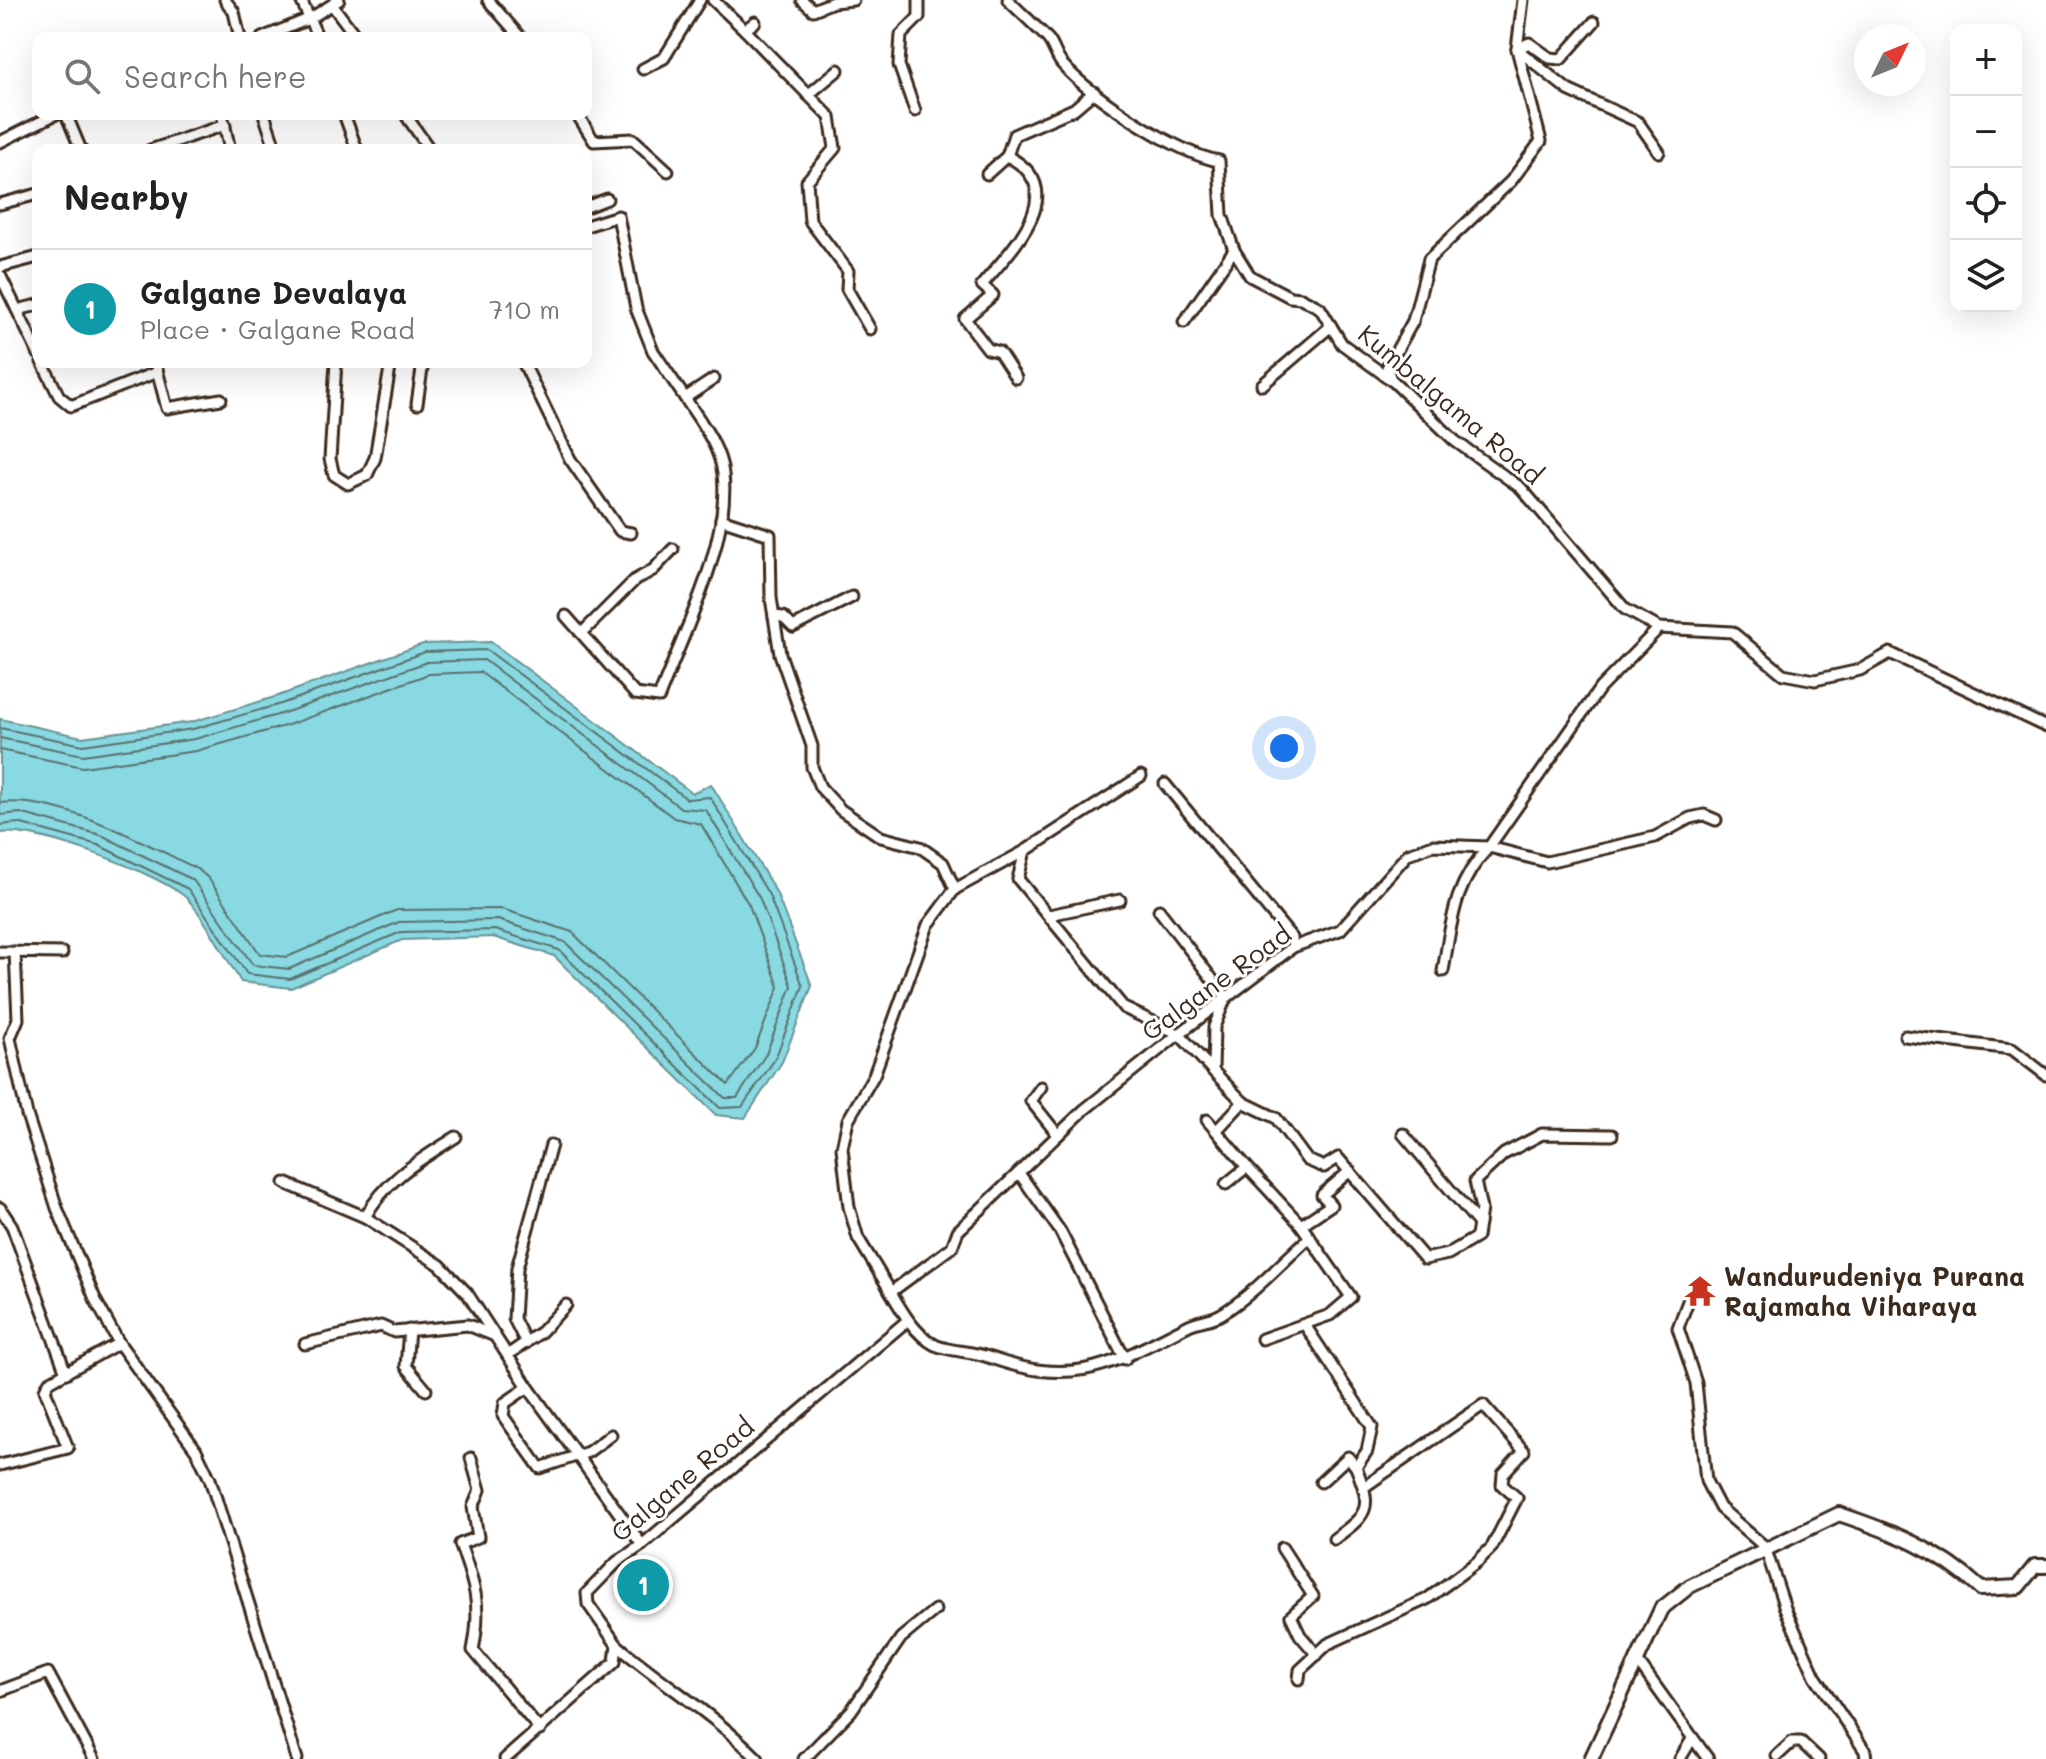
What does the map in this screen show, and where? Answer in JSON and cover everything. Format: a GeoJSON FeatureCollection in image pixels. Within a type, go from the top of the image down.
{"type":"FeatureCollection","features":[{"type":"Feature","properties":{"kind":"street"},"geometry":{"type":"LineString","coordinates":[[225,0],[234,12],[239,32]]}},
{"type":"Feature","properties":{"kind":"street"},"geometry":{"type":"LineString","coordinates":[[301,0],[314,17]]}},
{"type":"Feature","properties":{"kind":"street"},"geometry":{"type":"LineString","coordinates":[[317,0],[314,17],[317,32]]}},
{"type":"Feature","properties":{"kind":"street"},"geometry":{"type":"LineString","coordinates":[[488,0],[516,32]]}},
{"type":"Feature","properties":{"kind":"street"},"geometry":{"type":"LineString","coordinates":[[643,69],[664,58],[700,0]]}},
{"type":"Feature","properties":{"kind":"street"},"geometry":{"type":"LineString","coordinates":[[713,0],[830,117],[835,148],[807,181],[810,221],[848,271],[847,289],[870,329]]}},
{"type":"Feature","properties":{"kind":"street"},"geometry":{"type":"LineString","coordinates":[[802,0],[813,10],[833,2],[853,0]]}},
{"type":"Feature","properties":{"kind":"street"},"geometry":{"type":"LineString","coordinates":[[915,111],[899,65],[901,35],[919,17],[919,0]]}},
{"type":"Feature","properties":{"kind":"street","name":"Kumbalgama Road"},"geometry":{"type":"LineString","coordinates":[[1008,0],[1050,41],[1061,64],[1094,92],[1172,144],[1203,158],[1219,161],[1222,215],[1234,250],[1250,276],[1290,297],[1301,298],[1320,308],[1342,344],[1394,382],[1455,441],[1521,488],[1625,609],[1659,628],[1732,632],[1783,674],[1815,680],[1860,670],[1890,653],[2046,727]]}},
{"type":"Feature","properties":{"kind":"street"},"geometry":{"type":"LineString","coordinates":[[1394,382],[1387,368],[1413,321],[1429,259],[1511,181],[1541,141],[1517,49],[1523,0]]}},
{"type":"Feature","properties":{"kind":"street"},"geometry":{"type":"LineString","coordinates":[[277,32],[314,17],[336,3],[353,32]]}},
{"type":"Feature","properties":{"kind":"street"},"geometry":{"type":"LineString","coordinates":[[745,30],[755,22]]}},
{"type":"Feature","properties":{"kind":"street"},"geometry":{"type":"LineString","coordinates":[[1517,49],[1529,43],[1550,58],[1561,59],[1594,22]]}},
{"type":"Feature","properties":{"kind":"street"},"geometry":{"type":"LineString","coordinates":[[1517,49],[1568,90],[1638,122],[1659,152]]}},
{"type":"Feature","properties":{"kind":"street"},"geometry":{"type":"LineString","coordinates":[[808,95],[838,70]]}},
{"type":"Feature","properties":{"kind":"street"},"geometry":{"type":"LineString","coordinates":[[987,174],[1007,156],[1014,135],[1074,109],[1094,92]]}},
{"type":"Feature","properties":{"kind":"street"},"geometry":{"type":"LineString","coordinates":[[0,142],[44,120]]}},
{"type":"Feature","properties":{"kind":"street"},"geometry":{"type":"LineString","coordinates":[[68,120],[78,144]]}},
{"type":"Feature","properties":{"kind":"street"},"geometry":{"type":"LineString","coordinates":[[224,120],[229,144]]}},
{"type":"Feature","properties":{"kind":"street"},"geometry":{"type":"LineString","coordinates":[[266,120],[274,144]]}},
{"type":"Feature","properties":{"kind":"street"},"geometry":{"type":"LineString","coordinates":[[346,120],[355,144]]}},
{"type":"Feature","properties":{"kind":"street"},"geometry":{"type":"LineString","coordinates":[[409,120],[426,144]]}},
{"type":"Feature","properties":{"kind":"street"},"geometry":{"type":"LineString","coordinates":[[581,120],[594,141]]}},
{"type":"Feature","properties":{"kind":"street"},"geometry":{"type":"LineString","coordinates":[[168,144],[225,125]]}},
{"type":"Feature","properties":{"kind":"street"},"geometry":{"type":"LineString","coordinates":[[591,144],[594,141],[633,139],[668,171]]}},
{"type":"Feature","properties":{"kind":"street"},"geometry":{"type":"LineString","coordinates":[[1007,156],[1020,163],[1035,186],[1038,205],[1025,232],[982,285],[993,295],[965,319],[988,349],[999,352],[1016,378]]}},
{"type":"Feature","properties":{"kind":"street"},"geometry":{"type":"LineString","coordinates":[[0,204],[32,196]]}},
{"type":"Feature","properties":{"kind":"street"},"geometry":{"type":"LineString","coordinates":[[592,205],[607,199]]}},
{"type":"Feature","properties":{"kind":"street"},"geometry":{"type":"LineString","coordinates":[[566,616],[635,694],[659,697],[721,533],[723,473],[710,436],[653,351],[636,308],[618,216],[592,224]]}},
{"type":"Feature","properties":{"kind":"street"},"geometry":{"type":"LineString","coordinates":[[1184,322],[1234,250]]}},
{"type":"Feature","properties":{"kind":"street"},"geometry":{"type":"LineString","coordinates":[[0,267],[32,259]]}},
{"type":"Feature","properties":{"kind":"street"},"geometry":{"type":"LineString","coordinates":[[0,275],[32,341]]}},
{"type":"Feature","properties":{"kind":"street"},"geometry":{"type":"LineString","coordinates":[[17,310],[32,306]]}},
{"type":"Feature","properties":{"kind":"street"},"geometry":{"type":"LineString","coordinates":[[1262,385],[1331,326]]}},
{"type":"Feature","properties":{"kind":"street"},"geometry":{"type":"LineString","coordinates":[[45,368],[59,396],[71,406],[154,368]]}},
{"type":"Feature","properties":{"kind":"street"},"geometry":{"type":"LineString","coordinates":[[156,368],[167,408],[221,399]]}},
{"type":"Feature","properties":{"kind":"street"},"geometry":{"type":"LineString","coordinates":[[336,368],[330,459],[334,475],[348,484],[367,475],[375,458],[390,368]]}},
{"type":"Feature","properties":{"kind":"street"},"geometry":{"type":"LineString","coordinates":[[417,404],[422,368]]}},
{"type":"Feature","properties":{"kind":"street"},"geometry":{"type":"LineString","coordinates":[[526,368],[570,459],[620,531],[631,533]]}},
{"type":"Feature","properties":{"kind":"street"},"geometry":{"type":"LineString","coordinates":[[685,398],[714,379]]}},
{"type":"Feature","properties":{"kind":"street"},"geometry":{"type":"LineString","coordinates":[[721,519],[770,535],[774,616],[780,654],[812,746],[812,767],[820,787],[841,810],[881,837],[920,847],[943,863],[955,889]]}},
{"type":"Feature","properties":{"kind":"street"},"geometry":{"type":"LineString","coordinates":[[582,633],[635,580],[653,570],[673,549]]}},
{"type":"Feature","properties":{"kind":"street"},"geometry":{"type":"LineString","coordinates":[[774,616],[783,617],[793,627],[852,597]]}},
{"type":"Feature","properties":{"kind":"street"},"geometry":{"type":"LineString","coordinates":[[1443,971],[1456,898],[1468,869],[1489,847],[1600,688],[1659,628]]}},
{"type":"Feature","properties":{"kind":"street"},"geometry":{"type":"LineString","coordinates":[[1141,776],[1025,851],[955,889],[928,925],[874,1075],[848,1120],[842,1148],[849,1207],[858,1238],[908,1320],[934,1344],[987,1356],[1008,1365],[1048,1371],[1091,1371],[1125,1359],[1192,1323],[1220,1315],[1310,1237]]}},
{"type":"Feature","properties":{"kind":"street"},"geometry":{"type":"LineString","coordinates":[[1165,784],[1292,938],[1293,947]]}},
{"type":"Feature","properties":{"kind":"street","name":"Galgane Road"},"geometry":{"type":"LineString","coordinates":[[891,1292],[952,1247],[958,1231],[1058,1135],[1179,1034],[1293,947],[1340,930],[1408,854],[1433,845],[1489,847],[1547,862],[1655,837],[1690,818],[1704,815],[1716,820]]}},
{"type":"Feature","properties":{"kind":"street"},"geometry":{"type":"LineString","coordinates":[[1025,851],[1018,879],[1124,1008],[1179,1034],[1243,1102],[1276,1118],[1307,1160],[1324,1167],[1338,1158],[1425,1259],[1448,1254],[1477,1237],[1481,1209],[1475,1181],[1504,1154],[1542,1134],[1612,1135]]}},
{"type":"Feature","properties":{"kind":"street"},"geometry":{"type":"LineString","coordinates":[[1049,915],[1120,900]]}},
{"type":"Feature","properties":{"kind":"street"},"geometry":{"type":"LineString","coordinates":[[1159,910],[1226,997],[1214,1027],[1213,1071]]}},
{"type":"Feature","properties":{"kind":"street"},"geometry":{"type":"LineString","coordinates":[[0,952],[62,953]]}},
{"type":"Feature","properties":{"kind":"street"},"geometry":{"type":"LineString","coordinates":[[15,952],[18,1019],[10,1038],[27,1115],[74,1250],[119,1343],[196,1450],[210,1479],[297,1759]]}},
{"type":"Feature","properties":{"kind":"street"},"geometry":{"type":"LineString","coordinates":[[1905,1036],[2012,1049],[2046,1075]]}},
{"type":"Feature","properties":{"kind":"street"},"geometry":{"type":"LineString","coordinates":[[1041,1087],[1031,1101],[1058,1135]]}},
{"type":"Feature","properties":{"kind":"street"},"geometry":{"type":"LineString","coordinates":[[1217,1130],[1243,1102]]}},
{"type":"Feature","properties":{"kind":"street"},"geometry":{"type":"LineString","coordinates":[[1207,1120],[1301,1225],[1351,1297],[1330,1315],[1262,1339]]}},
{"type":"Feature","properties":{"kind":"street"},"geometry":{"type":"LineString","coordinates":[[1403,1134],[1479,1224]]}},
{"type":"Feature","properties":{"kind":"street"},"geometry":{"type":"LineString","coordinates":[[365,1217],[378,1195],[396,1175],[456,1137]]}},
{"type":"Feature","properties":{"kind":"street"},"geometry":{"type":"LineString","coordinates":[[526,1343],[514,1319],[517,1268],[551,1145]]}},
{"type":"Feature","properties":{"kind":"street"},"geometry":{"type":"LineString","coordinates":[[1226,1184],[1247,1167]]}},
{"type":"Feature","properties":{"kind":"street"},"geometry":{"type":"LineString","coordinates":[[1301,1225],[1331,1205],[1322,1195],[1350,1171]]}},
{"type":"Feature","properties":{"kind":"street"},"geometry":{"type":"LineString","coordinates":[[1019,1173],[1060,1231],[1125,1359]]}},
{"type":"Feature","properties":{"kind":"street"},"geometry":{"type":"LineString","coordinates":[[846,1174],[857,1234],[891,1292]]}},
{"type":"Feature","properties":{"kind":"street"},"geometry":{"type":"LineString","coordinates":[[285,1183],[365,1217],[440,1265],[467,1293],[528,1387],[642,1545]]}},
{"type":"Feature","properties":{"kind":"street"},"geometry":{"type":"LineString","coordinates":[[0,1208],[12,1226],[66,1373]]}},
{"type":"Feature","properties":{"kind":"street"},"geometry":{"type":"LineString","coordinates":[[1688,1301],[1678,1328],[1696,1383],[1706,1481],[1720,1508],[1765,1547],[1785,1608],[1815,1676],[1865,1751],[1866,1759]]}},
{"type":"Feature","properties":{"kind":"street"},"geometry":{"type":"LineString","coordinates":[[509,1354],[526,1343],[566,1305]]}},
{"type":"Feature","properties":{"kind":"street","name":"Galgane Road"},"geometry":{"type":"LineString","coordinates":[[617,1645],[588,1604],[587,1593],[617,1562],[642,1545],[908,1320]]}},
{"type":"Feature","properties":{"kind":"street"},"geometry":{"type":"LineString","coordinates":[[305,1344],[381,1326],[394,1332],[468,1325],[495,1336]]}},
{"type":"Feature","properties":{"kind":"street"},"geometry":{"type":"LineString","coordinates":[[1305,1325],[1372,1427],[1367,1451],[1356,1467]]}},
{"type":"Feature","properties":{"kind":"street"},"geometry":{"type":"LineString","coordinates":[[409,1330],[406,1366],[426,1390]]}},
{"type":"Feature","properties":{"kind":"street"},"geometry":{"type":"LineString","coordinates":[[0,1465],[68,1448],[45,1390],[49,1382],[119,1343]]}},
{"type":"Feature","properties":{"kind":"street"},"geometry":{"type":"LineString","coordinates":[[528,1387],[505,1403],[503,1416],[540,1468],[550,1468],[577,1454],[588,1452],[611,1435]]}},
{"type":"Feature","properties":{"kind":"street"},"geometry":{"type":"LineString","coordinates":[[1299,1679],[1300,1670],[1328,1644],[1427,1599],[1485,1555],[1517,1498],[1502,1485],[1503,1474],[1524,1451],[1483,1405],[1364,1487]]}},
{"type":"Feature","properties":{"kind":"street"},"geometry":{"type":"LineString","coordinates":[[1321,1482],[1348,1457],[1356,1467],[1369,1498],[1362,1520],[1334,1539]]}},
{"type":"Feature","properties":{"kind":"street"},"geometry":{"type":"LineString","coordinates":[[471,1458],[480,1490],[473,1507],[478,1537],[460,1544],[475,1584],[480,1616],[473,1650],[540,1730]]}},
{"type":"Feature","properties":{"kind":"street"},"geometry":{"type":"LineString","coordinates":[[1591,1759],[1661,1609],[1690,1586],[1765,1547],[1839,1514],[1904,1535],[1956,1566],[1981,1589],[2018,1587],[2035,1566],[2046,1566]]}},
{"type":"Feature","properties":{"kind":"street"},"geometry":{"type":"LineString","coordinates":[[1282,1548],[1313,1596],[1291,1616],[1300,1635],[1317,1655]]}},
{"type":"Feature","properties":{"kind":"street"},"geometry":{"type":"LineString","coordinates":[[804,1759],[851,1711],[901,1638],[935,1610]]}},
{"type":"Feature","properties":{"kind":"street"},"geometry":{"type":"LineString","coordinates":[[505,1759],[615,1662],[617,1645]]}},
{"type":"Feature","properties":{"kind":"street"},"geometry":{"type":"LineString","coordinates":[[617,1645],[671,1690],[730,1731],[758,1759]]}},
{"type":"Feature","properties":{"kind":"street"},"geometry":{"type":"LineString","coordinates":[[1636,1659],[1708,1759]]}},
{"type":"Feature","properties":{"kind":"street"},"geometry":{"type":"LineString","coordinates":[[0,1691],[48,1673],[94,1759]]}},
{"type":"Feature","properties":{"kind":"street"},"geometry":{"type":"LineString","coordinates":[[1680,1759],[1692,1739]]}},
{"type":"Feature","properties":{"kind":"street"},"geometry":{"type":"LineString","coordinates":[[1777,1756],[1792,1742],[1801,1742],[1819,1759]]}},
{"type":"Feature","properties":{"kind":"water"},"geometry":{"type":"Polygon","coordinates":[[[491,642],[692,793],[711,784],[776,892],[812,986],[782,1062],[745,1118],[716,1115],[554,956],[493,937],[402,940],[291,988],[241,982],[190,901],[168,885],[67,844],[18,833],[0,833],[0,719],[82,737],[192,722],[278,696],[423,644],[491,642]]]}},
{"type":"Feature","properties":{"kind":"place","name":"Wandurudeniya Purana Rajamaha Viharaya"},"geometry":{"type":"Point","coordinates":[1700,1291]}},
{"type":"Feature","properties":{"kind":"place","name":"Galgane Devalaya"},"geometry":{"type":"Point","coordinates":[643,1585]}}]}
